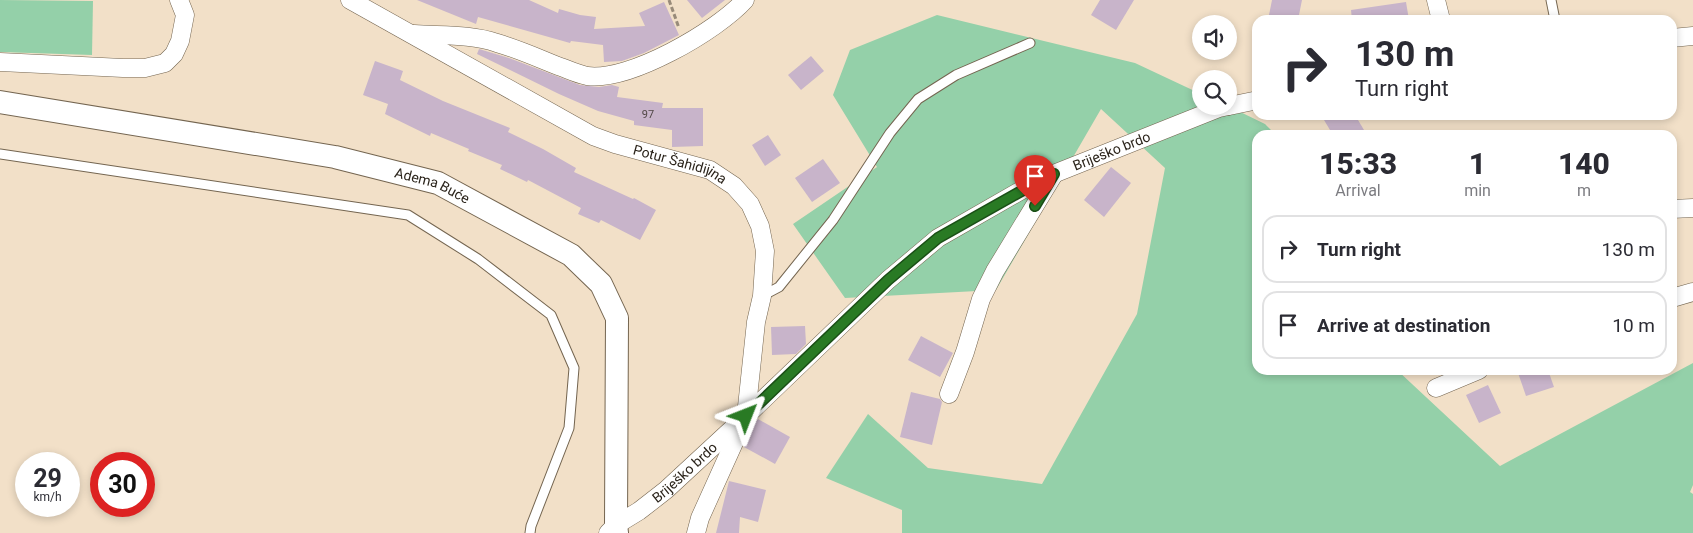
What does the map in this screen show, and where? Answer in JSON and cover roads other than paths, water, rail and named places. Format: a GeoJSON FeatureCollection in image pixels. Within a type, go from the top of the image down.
{"type":"FeatureCollection","features":[{"type":"Feature","properties":{"kind":"street"},"geometry":{"type":"LineString","coordinates":[[0,62],[122,68],[145,68],[165,63],[174,54],[180,41],[185,15],[179,0]]}},
{"type":"Feature","properties":{"kind":"street","name":"Potur Šahidijina"},"geometry":{"type":"LineString","coordinates":[[350,0],[593,136],[615,144],[710,170],[734,186],[750,204],[760,226],[764,252],[762,296],[756,322],[746,416]]}},
{"type":"Feature","properties":{"kind":"street","name":"Potur Šahidijina"},"geometry":{"type":"LineString","coordinates":[[411,34],[469,37],[496,42],[586,76],[605,77],[636,68],[684,44],[707,31],[745,0]]}},
{"type":"Feature","properties":{"kind":"street"},"geometry":{"type":"LineString","coordinates":[[1436,0],[1440,15]]}},
{"type":"Feature","properties":{"kind":"street"},"geometry":{"type":"LineString","coordinates":[[1677,38],[1693,36]]}},
{"type":"Feature","properties":{"kind":"street","name":"Briješko brdo"},"geometry":{"type":"LineString","coordinates":[[1237,104],[1252,101]]}},
{"type":"Feature","properties":{"kind":"street","name":"Adema Buće"},"geometry":{"type":"LineString","coordinates":[[0,102],[335,157],[438,183],[571,255],[601,284],[617,318],[613,530]]}},
{"type":"Feature","properties":{"kind":"street","name":"Briješko brdo"},"geometry":{"type":"LineString","coordinates":[[613,530],[666,490],[888,280],[938,238],[1041,180],[1202,115]]}},
{"type":"Feature","properties":{"kind":"street"},"geometry":{"type":"LineString","coordinates":[[949,394],[965,352],[981,300],[995,271],[1054,174]]}},
{"type":"Feature","properties":{"kind":"street"},"geometry":{"type":"LineString","coordinates":[[1677,209],[1693,208]]}},
{"type":"Feature","properties":{"kind":"street"},"geometry":{"type":"LineString","coordinates":[[1677,297],[1693,292]]}},
{"type":"Feature","properties":{"kind":"street"},"geometry":{"type":"LineString","coordinates":[[1436,388],[1467,375]]}},
{"type":"Feature","properties":{"kind":"street"},"geometry":{"type":"LineString","coordinates":[[696,533],[700,518],[746,416]]}},
{"type":"Feature","properties":{"kind":"lane"},"geometry":{"type":"LineString","coordinates":[[1551,0],[1555,15]]}},
{"type":"Feature","properties":{"kind":"lane"},"geometry":{"type":"LineString","coordinates":[[762,296],[778,287],[833,220],[890,134],[918,100],[956,75],[1030,43]]}},
{"type":"Feature","properties":{"kind":"lane"},"geometry":{"type":"LineString","coordinates":[[0,154],[250,193],[408,215],[478,259],[551,316],[574,368],[569,428],[530,533]]}}]}
